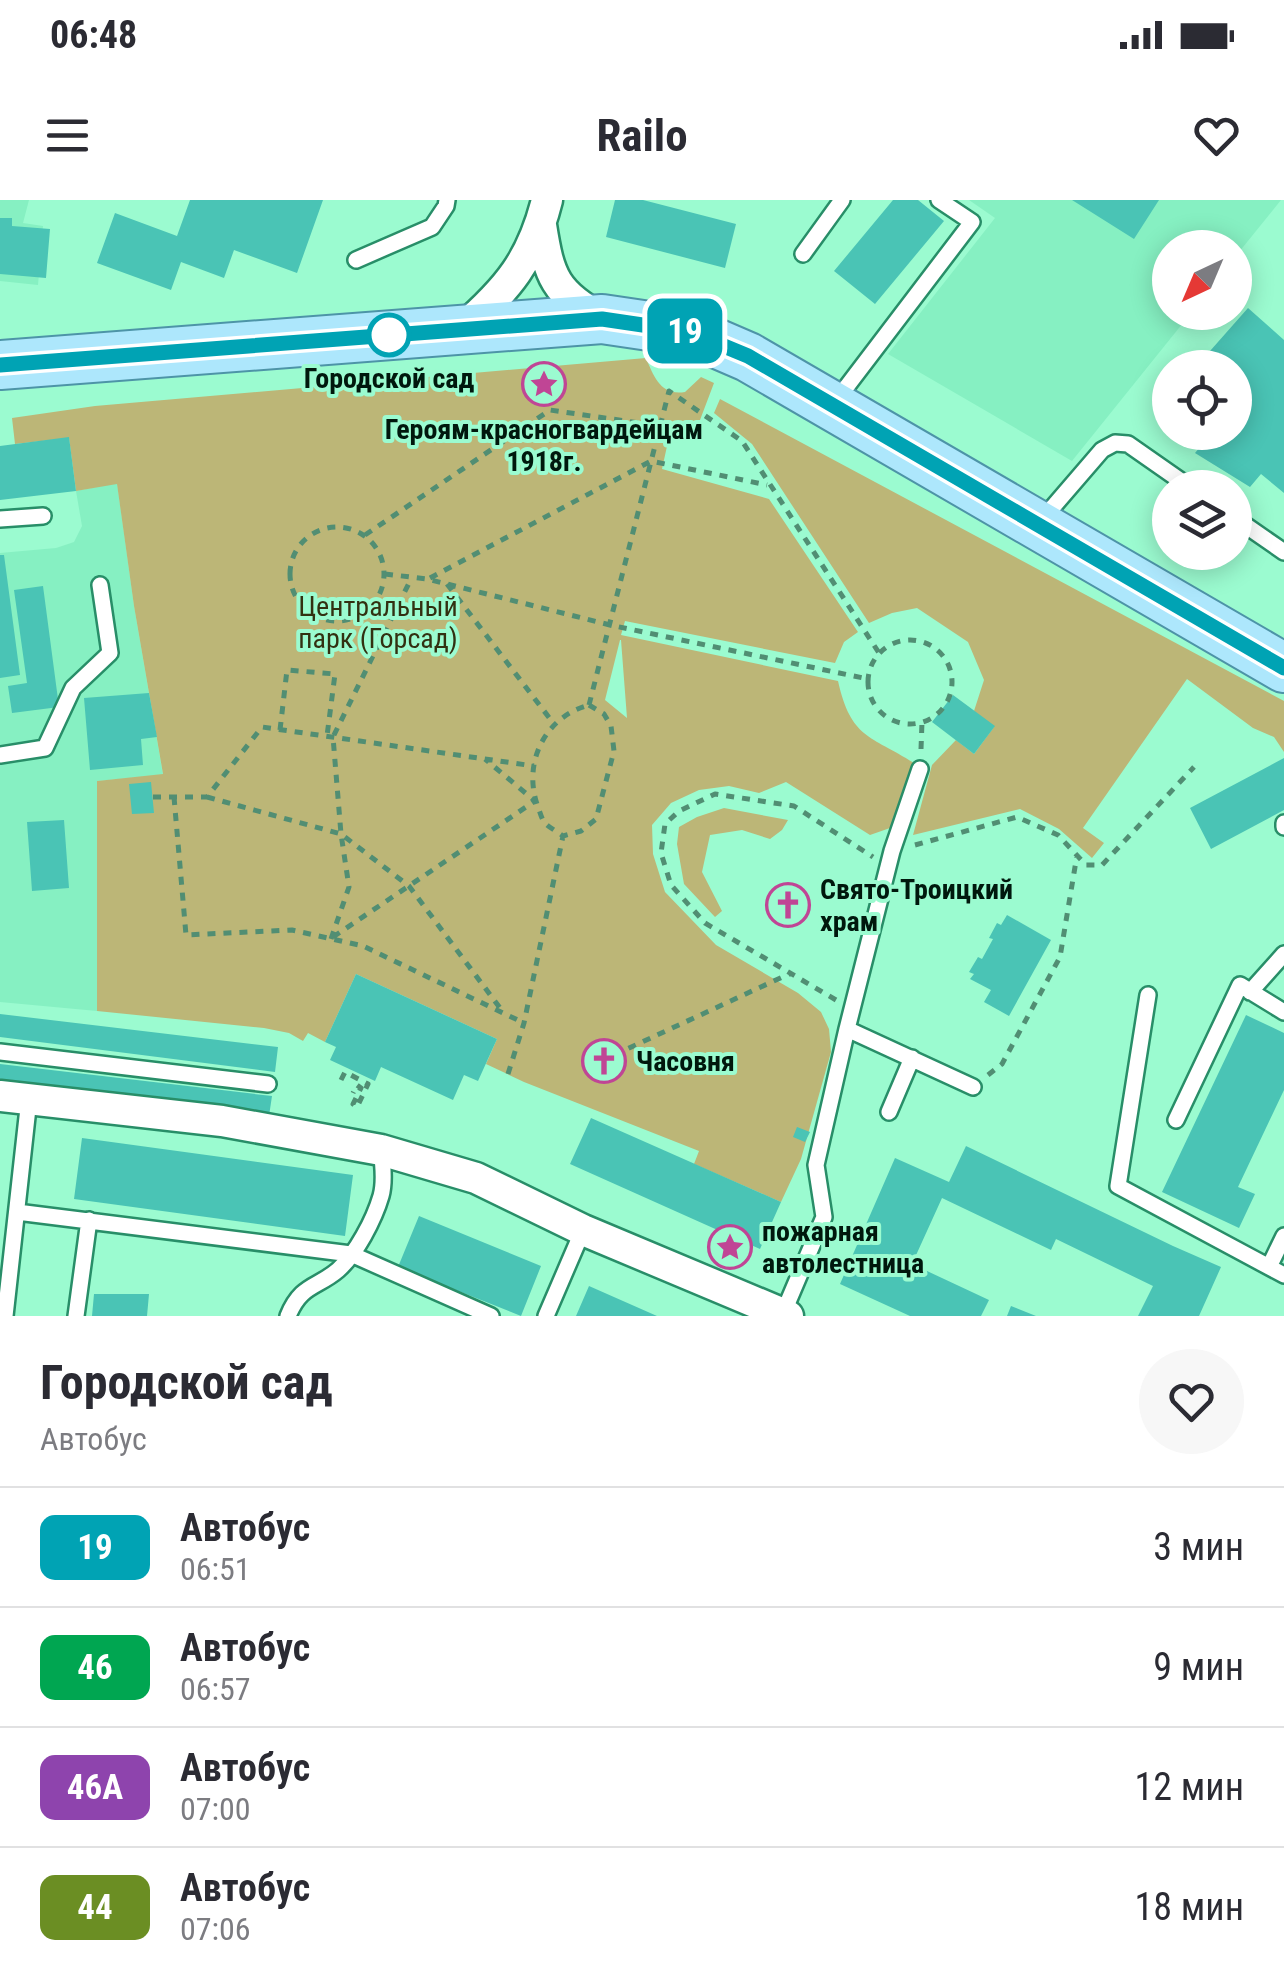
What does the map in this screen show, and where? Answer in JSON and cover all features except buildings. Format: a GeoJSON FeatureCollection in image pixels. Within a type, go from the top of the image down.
{"type":"FeatureCollection","features":[{"type":"Feature","properties":{"kind":"main road"},"geometry":{"type":"LineString","coordinates":[[0,364],[602,319],[690,332],[748,356],[1284,668]]}},
{"type":"Feature","properties":{"kind":"street"},"geometry":{"type":"LineString","coordinates":[[544,213],[547,263],[558,287],[579,306],[602,319]]}},
{"type":"Feature","properties":{"kind":"street"},"geometry":{"type":"LineString","coordinates":[[462,329],[509,284],[526,259],[544,213]]}},
{"type":"Feature","properties":{"kind":"street"},"geometry":{"type":"LineString","coordinates":[[15,1097],[222,1120],[380,1150],[476,1178],[582,1230],[784,1315]]}},
{"type":"Feature","properties":{"kind":"lane"},"geometry":{"type":"LineString","coordinates":[[356,260],[432,227],[447,200]]}},
{"type":"Feature","properties":{"kind":"lane"},"geometry":{"type":"LineString","coordinates":[[803,254],[842,200]]}},
{"type":"Feature","properties":{"kind":"lane"},"geometry":{"type":"LineString","coordinates":[[833,406],[972,222],[939,200]]}},
{"type":"Feature","properties":{"kind":"lane"},"geometry":{"type":"LineString","coordinates":[[1038,525],[1102,450],[1114,443],[1128,444],[1165,470]]}},
{"type":"Feature","properties":{"kind":"lane"},"geometry":{"type":"LineString","coordinates":[[0,519],[42,516]]}},
{"type":"Feature","properties":{"kind":"lane"},"geometry":{"type":"LineString","coordinates":[[1252,530],[1284,552]]}},
{"type":"Feature","properties":{"kind":"lane"},"geometry":{"type":"LineString","coordinates":[[0,756],[45,748],[73,688],[110,653],[100,585]]}},
{"type":"Feature","properties":{"kind":"lane"},"geometry":{"type":"LineString","coordinates":[[784,1315],[824,1216],[816,1165],[891,858],[920,769]]}},
{"type":"Feature","properties":{"kind":"lane"},"geometry":{"type":"LineString","coordinates":[[1250,992],[1284,954]]}},
{"type":"Feature","properties":{"kind":"lane"},"geometry":{"type":"LineString","coordinates":[[1176,1120],[1240,985],[1284,1012]]}},
{"type":"Feature","properties":{"kind":"lane"},"geometry":{"type":"LineString","coordinates":[[1148,995],[1118,1186],[1277,1271],[1284,1236]]}},
{"type":"Feature","properties":{"kind":"lane"},"geometry":{"type":"LineString","coordinates":[[847,1028],[973,1086]]}},
{"type":"Feature","properties":{"kind":"lane"},"geometry":{"type":"LineString","coordinates":[[0,1052],[268,1084]]}},
{"type":"Feature","properties":{"kind":"lane"},"geometry":{"type":"LineString","coordinates":[[889,1112],[912,1058]]}},
{"type":"Feature","properties":{"kind":"lane"},"geometry":{"type":"LineString","coordinates":[[6,1316],[17,1212],[15,1097]]}},
{"type":"Feature","properties":{"kind":"lane"},"geometry":{"type":"LineString","coordinates":[[288,1316],[308,1287],[337,1271],[358,1247],[382,1194],[380,1150]]}},
{"type":"Feature","properties":{"kind":"lane"},"geometry":{"type":"LineString","coordinates":[[17,1212],[351,1254],[491,1316]]}},
{"type":"Feature","properties":{"kind":"lane"},"geometry":{"type":"LineString","coordinates":[[76,1316],[88,1220]]}},
{"type":"Feature","properties":{"kind":"lane"},"geometry":{"type":"LineString","coordinates":[[546,1316],[582,1230]]}},
{"type":"Feature","properties":{"kind":"path"},"geometry":{"type":"LineString","coordinates":[[589,706],[668,391],[742,442],[880,653]]}},
{"type":"Feature","properties":{"kind":"path"},"geometry":{"type":"LineString","coordinates":[[364,535],[550,410],[660,426]]}},
{"type":"Feature","properties":{"kind":"path"},"geometry":{"type":"LineString","coordinates":[[427,579],[651,461],[770,485]]}},
{"type":"Feature","properties":{"kind":"path"},"geometry":{"type":"LineString","coordinates":[[334,526],[351,528],[376,546],[385,574],[382,589],[364,613],[336,622],[307,612],[290,584],[294,552],[304,539],[334,526]]}},
{"type":"Feature","properties":{"kind":"path"},"geometry":{"type":"LineString","coordinates":[[385,574],[427,579],[610,626],[868,678]]}},
{"type":"Feature","properties":{"kind":"path"},"geometry":{"type":"LineString","coordinates":[[330,737],[412,578]]}},
{"type":"Feature","properties":{"kind":"path"},"geometry":{"type":"LineString","coordinates":[[447,584],[554,724]]}},
{"type":"Feature","properties":{"kind":"path"},"geometry":{"type":"LineString","coordinates":[[905,640],[932,646],[943,656],[952,683],[944,707],[934,716],[910,724],[896,721],[876,706],[868,678],[880,653],[905,640]]}},
{"type":"Feature","properties":{"kind":"path"},"geometry":{"type":"LineString","coordinates":[[280,730],[288,670],[335,674],[330,737],[349,887],[330,939]]}},
{"type":"Feature","properties":{"kind":"path"},"geometry":{"type":"LineString","coordinates":[[589,706],[604,714],[611,726],[614,752],[596,819],[581,832],[564,836],[544,823],[531,777],[538,748],[554,724],[573,709],[589,706]]}},
{"type":"Feature","properties":{"kind":"path"},"geometry":{"type":"LineString","coordinates":[[920,769],[922,722]]}},
{"type":"Feature","properties":{"kind":"path"},"geometry":{"type":"LineString","coordinates":[[207,796],[262,727],[534,766]]}},
{"type":"Feature","properties":{"kind":"path"},"geometry":{"type":"LineString","coordinates":[[485,759],[536,801]]}},
{"type":"Feature","properties":{"kind":"path"},"geometry":{"type":"LineString","coordinates":[[852,1009],[705,924],[671,886],[660,853],[666,824],[679,810],[715,794],[794,806],[891,858],[1017,816],[1058,835],[1086,865],[1102,865],[1194,767]]}},
{"type":"Feature","properties":{"kind":"path"},"geometry":{"type":"LineString","coordinates":[[153,798],[207,796],[342,834],[410,886],[503,1013]]}},
{"type":"Feature","properties":{"kind":"path"},"geometry":{"type":"LineString","coordinates":[[174,797],[186,935],[292,930],[363,946],[524,1023]]}},
{"type":"Feature","properties":{"kind":"path"},"geometry":{"type":"LineString","coordinates":[[330,939],[536,801]]}},
{"type":"Feature","properties":{"kind":"path"},"geometry":{"type":"LineString","coordinates":[[508,1074],[524,1023],[564,836]]}},
{"type":"Feature","properties":{"kind":"path"},"geometry":{"type":"LineString","coordinates":[[973,1086],[1002,1064],[1060,957],[1077,856]]}},
{"type":"Feature","properties":{"kind":"path"},"geometry":{"type":"LineString","coordinates":[[614,1055],[791,974]]}},
{"type":"Feature","properties":{"kind":"path"},"geometry":{"type":"LineString","coordinates":[[341,1080],[345,1072],[368,1084],[357,1107],[353,1104],[361,1088],[357,1085],[353,1093]]}},
{"type":"Feature","properties":{"kind":"shaded area"},"geometry":{"type":"Polygon","coordinates":[[[0,200],[29,200],[23,223],[43,226],[38,285],[0,281],[0,200]]]}},
{"type":"Feature","properties":{"kind":"shaded area"},"geometry":{"type":"Polygon","coordinates":[[[969,200],[1281,200],[1252,236],[1252,230],[1152,230],[1152,330],[1177,330],[1161,350],[1152,350],[1152,362],[1072,461],[888,354],[995,218],[969,200]]]}},
{"type":"Feature","properties":{"kind":"shaded area"},"geometry":{"type":"Polygon","coordinates":[[[117,483],[163,775],[97,781],[97,1011],[0,1002],[0,553],[56,548],[74,542],[82,526],[76,491],[117,483]]]}},
{"type":"Feature","properties":{"kind":"green space","name":"Центральный парк (Горсад)"},"geometry":{"type":"Polygon","coordinates":[[[646,358],[656,378],[670,391],[685,392],[701,377],[714,383],[700,420],[671,428],[662,469],[769,499],[858,632],[844,642],[835,663],[625,621],[621,635],[838,681],[856,725],[914,763],[890,828],[870,835],[786,782],[759,793],[729,786],[699,790],[671,803],[652,825],[653,854],[665,892],[716,945],[798,993],[821,1012],[829,1029],[831,1052],[801,1159],[781,1202],[694,1164],[699,1151],[486,1064],[497,1039],[356,974],[325,1042],[308,1033],[303,1041],[289,1033],[264,1028],[97,1011],[97,781],[163,774],[117,484],[76,491],[69,438],[15,444],[12,418],[95,406],[646,358]],[[621,640],[605,700],[627,718],[621,640]]]}},
{"type":"Feature","properties":{"kind":"green space"},"geometry":{"type":"Polygon","coordinates":[[[720,399],[1284,701],[1284,752],[1274,737],[1253,728],[1187,679],[1083,828],[1104,843],[1092,858],[1059,829],[1020,809],[913,835],[932,765],[956,740],[974,754],[994,727],[974,711],[984,680],[968,642],[917,608],[869,623],[752,444],[714,413],[720,399]]]}},
{"type":"Feature","properties":{"kind":"green space"},"geometry":{"type":"Polygon","coordinates":[[[724,808],[788,820],[770,839],[742,830],[710,835],[702,872],[722,911],[715,917],[684,884],[677,844],[679,827],[724,808]]]}},
{"type":"Feature","properties":{"kind":"bus line","name":"19"},"geometry":{"type":"LineString","coordinates":[[0,365],[602,319],[690,332],[748,356],[1284,668]]}},
{"type":"Feature","properties":{"kind":"place","name":"Городской сад"},"geometry":{"type":"Point","coordinates":[389,335]}},
{"type":"Feature","properties":{"kind":"place","name":"Героям-красногвардейцам 1918г."},"geometry":{"type":"Point","coordinates":[544,384]}},
{"type":"Feature","properties":{"kind":"place","name":"Свято-Троицкий храм"},"geometry":{"type":"Point","coordinates":[788,905]}},
{"type":"Feature","properties":{"kind":"place","name":"Часовня"},"geometry":{"type":"Point","coordinates":[604,1061]}},
{"type":"Feature","properties":{"kind":"place","name":"пожарная автолестница"},"geometry":{"type":"Point","coordinates":[730,1247]}}]}
